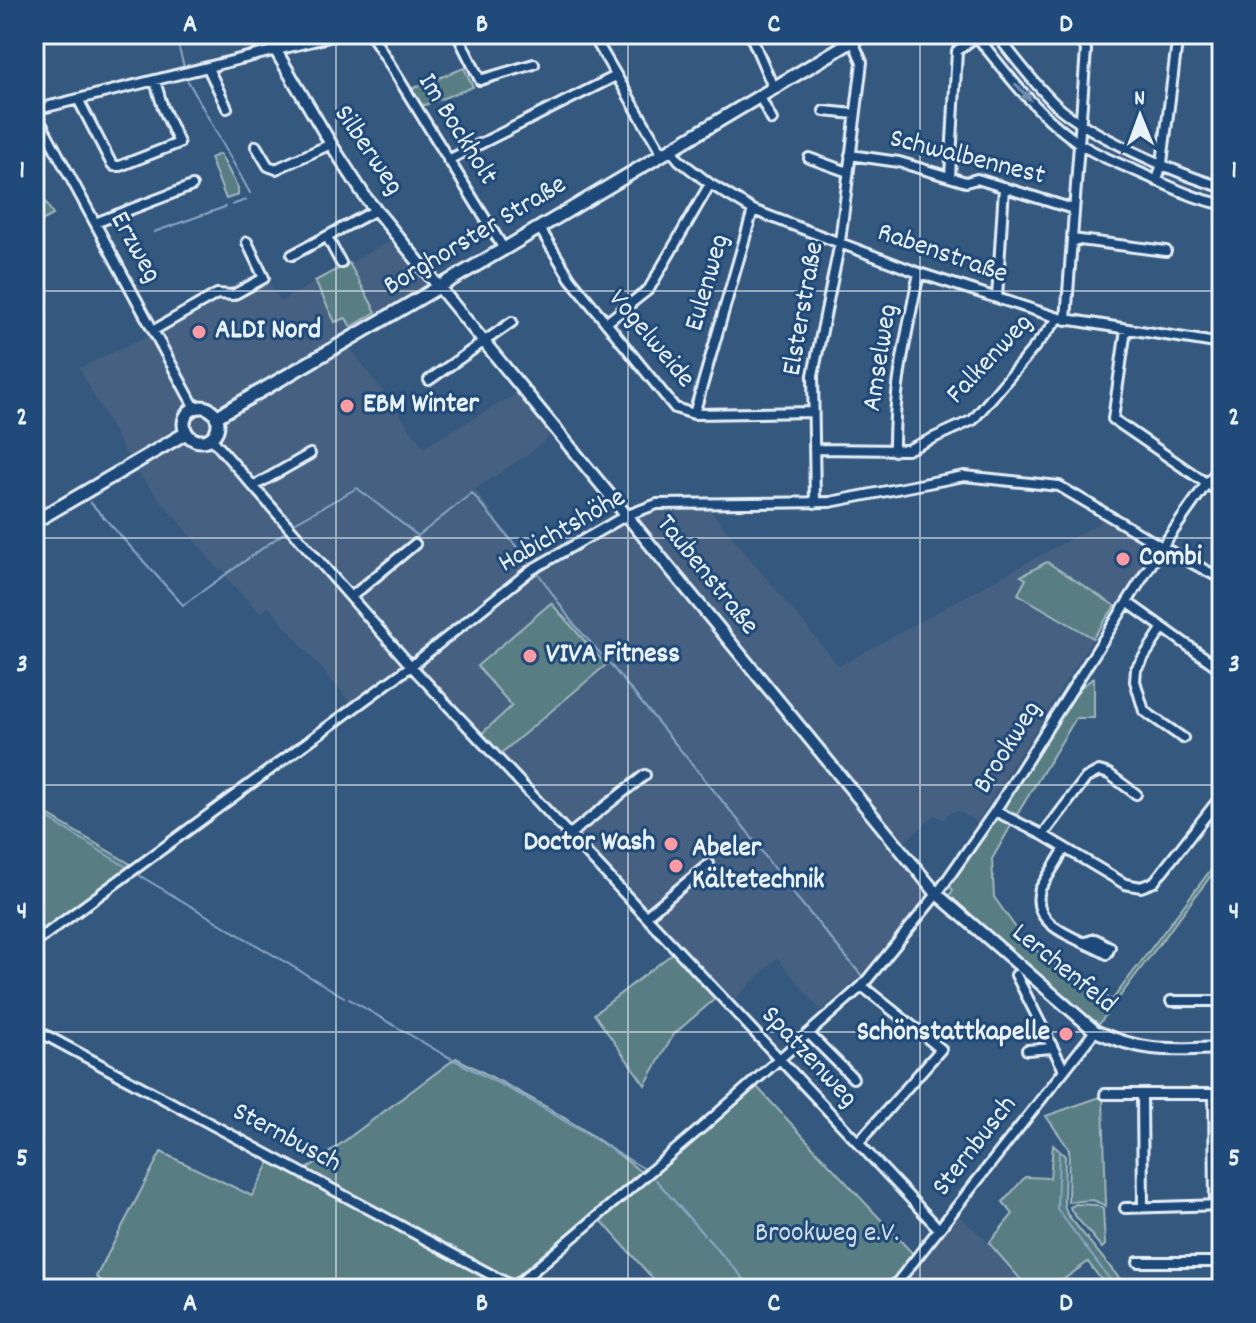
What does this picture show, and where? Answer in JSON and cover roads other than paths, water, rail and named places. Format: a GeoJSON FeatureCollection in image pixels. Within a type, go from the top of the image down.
{"type":"FeatureCollection","features":[{"type":"Feature","properties":{"kind":"main road","name":"Borghorster Straße"},"geometry":{"type":"LineString","coordinates":[[216,417],[864,34]]}},
{"type":"Feature","properties":{"kind":"main road"},"geometry":{"type":"LineString","coordinates":[[195,408],[209,410],[216,417],[218,428],[211,438],[195,441],[186,433],[184,419],[195,408]]}},
{"type":"Feature","properties":{"kind":"main road"},"geometry":{"type":"LineString","coordinates":[[34,522],[186,433]]}},
{"type":"Feature","properties":{"kind":"street","name":"Silberweg"},"geometry":{"type":"LineString","coordinates":[[266,34],[331,144],[376,210],[439,287]]}},
{"type":"Feature","properties":{"kind":"street"},"geometry":{"type":"LineString","coordinates":[[34,110],[341,34]]}},
{"type":"Feature","properties":{"kind":"street","name":"Im Bockholt"},"geometry":{"type":"LineString","coordinates":[[371,34],[504,249]]}},
{"type":"Feature","properties":{"kind":"street"},"geometry":{"type":"LineString","coordinates":[[457,34],[480,80],[534,64]]}},
{"type":"Feature","properties":{"kind":"street","name":"Rabenstraße"},"geometry":{"type":"LineString","coordinates":[[592,34],[667,153],[753,210],[919,273],[1062,319],[1222,343]]}},
{"type":"Feature","properties":{"kind":"street"},"geometry":{"type":"LineString","coordinates":[[750,34],[774,89]]}},
{"type":"Feature","properties":{"kind":"street"},"geometry":{"type":"LineString","coordinates":[[996,34],[1056,105],[1080,125],[1222,187]]}},
{"type":"Feature","properties":{"kind":"street"},"geometry":{"type":"LineString","coordinates":[[1062,319],[1072,239],[1086,50],[1079,34]]}},
{"type":"Feature","properties":{"kind":"street"},"geometry":{"type":"LineString","coordinates":[[1157,181],[1162,163],[1178,34]]}},
{"type":"Feature","properties":{"kind":"street"},"geometry":{"type":"LineString","coordinates":[[950,177],[957,51],[977,35],[1008,76],[1078,144],[1157,181],[1222,204]]}},
{"type":"Feature","properties":{"kind":"street","name":"Elsterstraße"},"geometry":{"type":"LineString","coordinates":[[815,503],[813,375],[840,242],[862,62],[853,41]]}},
{"type":"Feature","properties":{"kind":"street"},"geometry":{"type":"LineString","coordinates":[[208,68],[227,108]]}},
{"type":"Feature","properties":{"kind":"street"},"geometry":{"type":"LineString","coordinates":[[448,160],[616,76]]}},
{"type":"Feature","properties":{"kind":"street"},"geometry":{"type":"LineString","coordinates":[[78,99],[111,163],[120,166],[179,143],[155,81]]}},
{"type":"Feature","properties":{"kind":"street"},"geometry":{"type":"LineString","coordinates":[[760,97],[772,120]]}},
{"type":"Feature","properties":{"kind":"street","name":"Erzweg"},"geometry":{"type":"LineString","coordinates":[[34,110],[195,408]]}},
{"type":"Feature","properties":{"kind":"street"},"geometry":{"type":"LineString","coordinates":[[824,111],[855,114]]}},
{"type":"Feature","properties":{"kind":"street"},"geometry":{"type":"LineString","coordinates":[[256,146],[268,166],[276,169],[331,144]]}},
{"type":"Feature","properties":{"kind":"street","name":"Schwalbennest"},"geometry":{"type":"LineString","coordinates":[[850,155],[899,162],[966,182],[977,179],[1073,209]]}},
{"type":"Feature","properties":{"kind":"street"},"geometry":{"type":"LineString","coordinates":[[809,158],[848,172]]}},
{"type":"Feature","properties":{"kind":"street"},"geometry":{"type":"LineString","coordinates":[[606,323],[649,289],[710,184]]}},
{"type":"Feature","properties":{"kind":"street"},"geometry":{"type":"LineString","coordinates":[[95,223],[192,186]]}},
{"type":"Feature","properties":{"kind":"street"},"geometry":{"type":"LineString","coordinates":[[997,298],[1004,187]]}},
{"type":"Feature","properties":{"kind":"street"},"geometry":{"type":"LineString","coordinates":[[292,255],[376,210]]}},
{"type":"Feature","properties":{"kind":"street","name":"Eulenweg"},"geometry":{"type":"LineString","coordinates":[[694,414],[753,210]]}},
{"type":"Feature","properties":{"kind":"street","name":"Vogelweide"},"geometry":{"type":"LineString","coordinates":[[539,227],[570,278],[675,408],[694,414],[813,412]]}},
{"type":"Feature","properties":{"kind":"street"},"geometry":{"type":"LineString","coordinates":[[327,237],[341,263]]}},
{"type":"Feature","properties":{"kind":"street"},"geometry":{"type":"LineString","coordinates":[[1072,239],[1166,251]]}},
{"type":"Feature","properties":{"kind":"street"},"geometry":{"type":"LineString","coordinates":[[154,330],[217,294],[233,295],[264,278],[247,242]]}},
{"type":"Feature","properties":{"kind":"street","name":"Amselweg"},"geometry":{"type":"LineString","coordinates":[[894,451],[893,417],[897,384],[919,273]]}},
{"type":"Feature","properties":{"kind":"street","name":"Taubenstraße"},"geometry":{"type":"LineString","coordinates":[[439,287],[937,894]]}},
{"type":"Feature","properties":{"kind":"street","name":"Falkenweg"},"geometry":{"type":"LineString","coordinates":[[814,449],[907,450],[973,420],[1062,319]]}},
{"type":"Feature","properties":{"kind":"street"},"geometry":{"type":"LineString","coordinates":[[429,380],[512,322]]}},
{"type":"Feature","properties":{"kind":"street"},"geometry":{"type":"LineString","coordinates":[[1126,329],[1113,419],[1222,494]]}},
{"type":"Feature","properties":{"kind":"street","name":"Spatzenweg"},"geometry":{"type":"LineString","coordinates":[[211,438],[411,666],[939,1229]]}},
{"type":"Feature","properties":{"kind":"street"},"geometry":{"type":"LineString","coordinates":[[254,486],[310,454]]}},
{"type":"Feature","properties":{"kind":"street","name":"Brookweg"},"geometry":{"type":"LineString","coordinates":[[514,1288],[810,1035],[862,986],[937,894],[995,811],[1162,547],[1222,466]]}},
{"type":"Feature","properties":{"kind":"street","name":"Habichtshöhe"},"geometry":{"type":"LineString","coordinates":[[34,943],[411,666],[531,570],[625,516],[657,504],[815,503],[964,476],[1059,486],[1222,579]]}},
{"type":"Feature","properties":{"kind":"street"},"geometry":{"type":"LineString","coordinates":[[351,597],[415,544]]}},
{"type":"Feature","properties":{"kind":"street"},"geometry":{"type":"LineString","coordinates":[[1127,602],[1222,670]]}},
{"type":"Feature","properties":{"kind":"street"},"geometry":{"type":"LineString","coordinates":[[1162,629],[1136,669],[1135,681],[1144,711],[1183,738]]}},
{"type":"Feature","properties":{"kind":"street"},"geometry":{"type":"LineString","coordinates":[[1043,835],[1086,778],[1099,771],[1109,774],[1136,794]]}},
{"type":"Feature","properties":{"kind":"street"},"geometry":{"type":"LineString","coordinates":[[569,835],[645,775]]}},
{"type":"Feature","properties":{"kind":"street"},"geometry":{"type":"LineString","coordinates":[[995,811],[1043,835],[1128,886],[1141,887],[1154,882],[1222,795]]}},
{"type":"Feature","properties":{"kind":"street"},"geometry":{"type":"LineString","coordinates":[[1064,850],[1040,889],[1041,914],[1055,927],[1086,942]]}},
{"type":"Feature","properties":{"kind":"street"},"geometry":{"type":"LineString","coordinates":[[646,916],[709,864]]}},
{"type":"Feature","properties":{"kind":"street","name":"Lerchenfeld"},"geometry":{"type":"LineString","coordinates":[[937,894],[1095,1031],[1126,1045],[1148,1049],[1222,1048]]}},
{"type":"Feature","properties":{"kind":"street"},"geometry":{"type":"LineString","coordinates":[[1016,975],[1064,1070]]}},
{"type":"Feature","properties":{"kind":"street"},"geometry":{"type":"LineString","coordinates":[[858,1143],[941,1049],[862,986]]}},
{"type":"Feature","properties":{"kind":"street"},"geometry":{"type":"LineString","coordinates":[[1171,1001],[1222,1001]]}},
{"type":"Feature","properties":{"kind":"street","name":"Sternbusch"},"geometry":{"type":"LineString","coordinates":[[34,1029],[514,1288]]}},
{"type":"Feature","properties":{"kind":"street","name":"Sternbusch"},"geometry":{"type":"LineString","coordinates":[[892,1289],[1095,1031]]}},
{"type":"Feature","properties":{"kind":"street"},"geometry":{"type":"LineString","coordinates":[[810,1035],[853,1078]]}},
{"type":"Feature","properties":{"kind":"street"},"geometry":{"type":"LineString","coordinates":[[1027,1050],[1052,1048]]}},
{"type":"Feature","properties":{"kind":"street"},"geometry":{"type":"LineString","coordinates":[[1105,1094],[1218,1094],[1218,1205],[1125,1208]]}},
{"type":"Feature","properties":{"kind":"street"},"geometry":{"type":"LineString","coordinates":[[1142,1095],[1143,1206]]}},
{"type":"Feature","properties":{"kind":"street"},"geometry":{"type":"LineString","coordinates":[[1138,1262],[1222,1262]]}},
{"type":"Feature","properties":{"kind":"waterway"},"geometry":{"type":"LineString","coordinates":[[175,34],[184,67]]}},
{"type":"Feature","properties":{"kind":"waterway"},"geometry":{"type":"LineString","coordinates":[[188,81],[250,193]]}},
{"type":"Feature","properties":{"kind":"waterway"},"geometry":{"type":"LineString","coordinates":[[232,205],[246,200]]}},
{"type":"Feature","properties":{"kind":"waterway"},"geometry":{"type":"LineString","coordinates":[[154,232],[225,207]]}},
{"type":"Feature","properties":{"kind":"waterway"},"geometry":{"type":"LineString","coordinates":[[296,522],[357,488],[418,536],[472,493],[529,562]]}},
{"type":"Feature","properties":{"kind":"waterway"},"geometry":{"type":"LineString","coordinates":[[90,502],[183,605],[288,530]]}},
{"type":"Feature","properties":{"kind":"waterway"},"geometry":{"type":"LineString","coordinates":[[538,573],[572,622],[747,831],[782,880],[862,976]]}},
{"type":"Feature","properties":{"kind":"waterway"},"geometry":{"type":"LineString","coordinates":[[34,810],[128,868]]}},
{"type":"Feature","properties":{"kind":"waterway"},"geometry":{"type":"LineString","coordinates":[[137,874],[344,997]]}},
{"type":"Feature","properties":{"kind":"waterway"},"geometry":{"type":"LineString","coordinates":[[349,999],[643,1168]]}},
{"type":"Feature","properties":{"kind":"waterway"},"geometry":{"type":"LineString","coordinates":[[1059,1151],[1057,1209],[1117,1289]]}},
{"type":"Feature","properties":{"kind":"waterway"},"geometry":{"type":"LineString","coordinates":[[656,1180],[704,1235]]}},
{"type":"Feature","properties":{"kind":"waterway"},"geometry":{"type":"LineString","coordinates":[[707,1238],[753,1289]]}},
{"type":"Feature","properties":{"kind":"place","name":"ALDI Nord"},"geometry":{"type":"Point","coordinates":[199,332]}},
{"type":"Feature","properties":{"kind":"place","name":"EBM Winter"},"geometry":{"type":"Point","coordinates":[347,406]}},
{"type":"Feature","properties":{"kind":"place","name":"Combi"},"geometry":{"type":"Point","coordinates":[1123,559]}},
{"type":"Feature","properties":{"kind":"place","name":"VIVA Fitness"},"geometry":{"type":"Point","coordinates":[530,656]}},
{"type":"Feature","properties":{"kind":"place","name":"Doctor Wash"},"geometry":{"type":"Point","coordinates":[671,844]}},
{"type":"Feature","properties":{"kind":"place","name":"Abeler Kältetechnik"},"geometry":{"type":"Point","coordinates":[676,866]}},
{"type":"Feature","properties":{"kind":"place","name":"Schönstattkapelle"},"geometry":{"type":"Point","coordinates":[1066,1034]}},
{"type":"Feature","properties":{"kind":"park label","name":"Brookweg e.V."},"geometry":{"type":"Point","coordinates":[827,1235]}}]}
